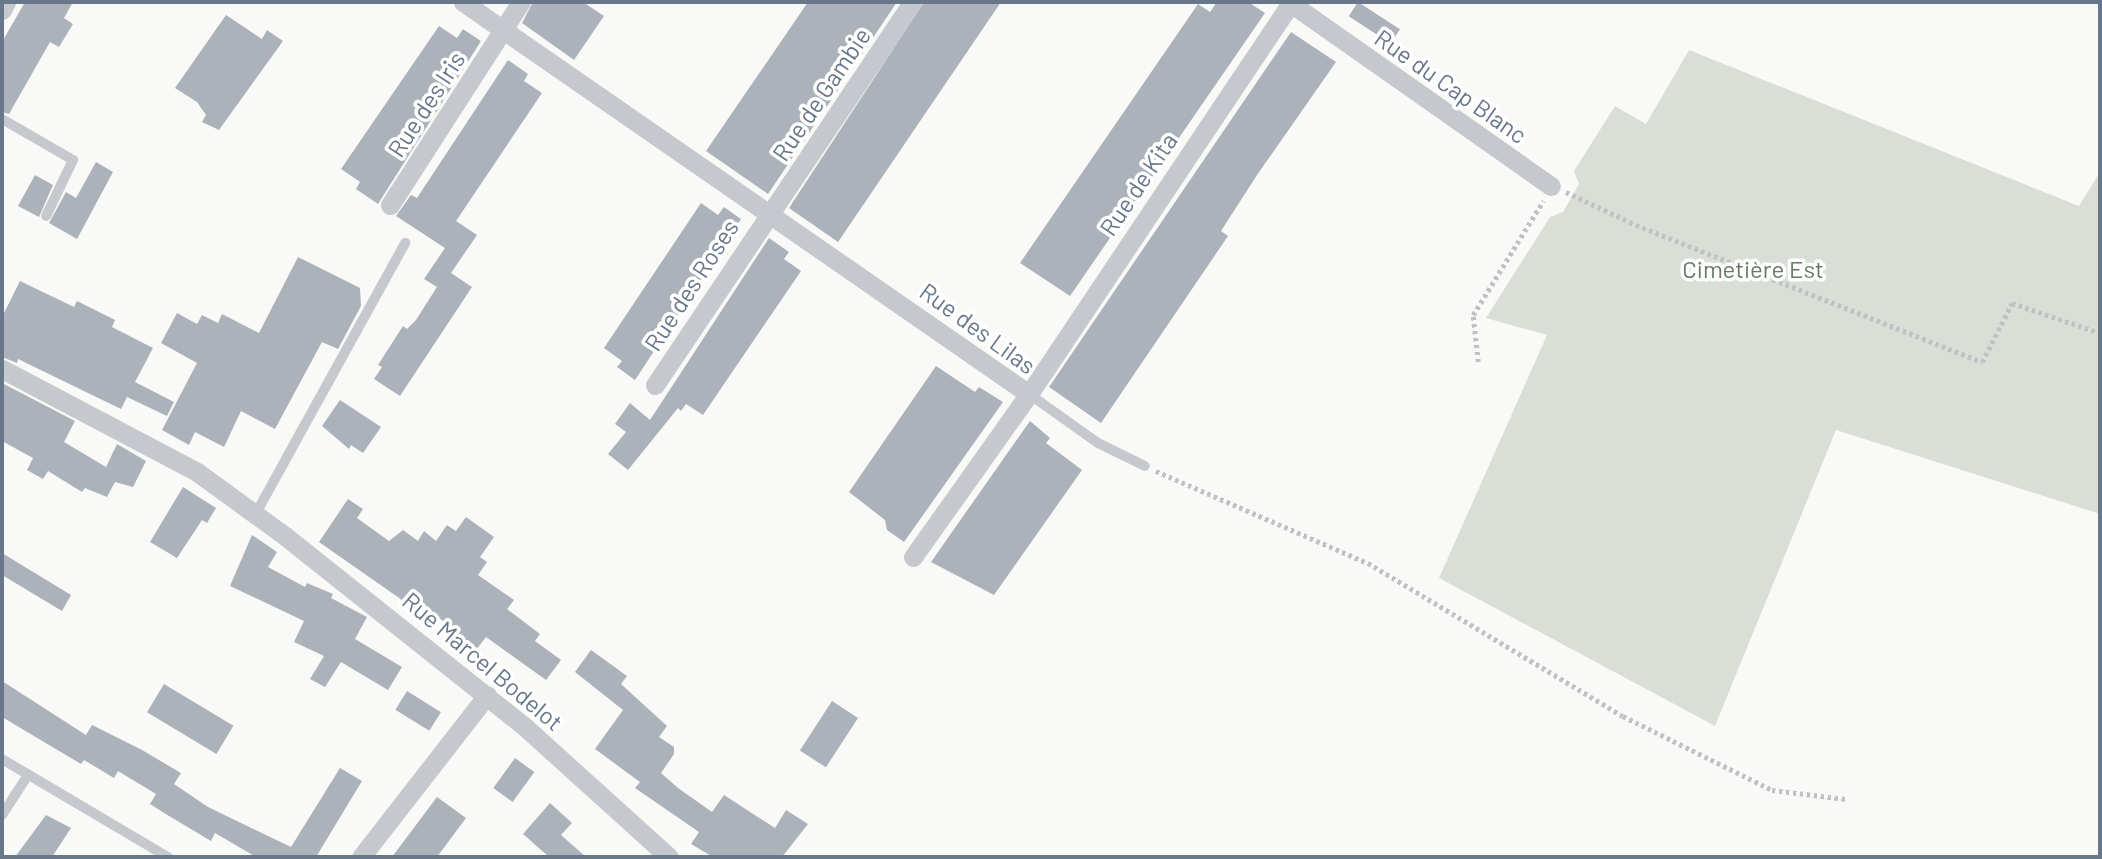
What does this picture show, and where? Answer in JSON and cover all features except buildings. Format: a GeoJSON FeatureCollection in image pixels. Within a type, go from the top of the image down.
{"type":"FeatureCollection","features":[{"type":"Feature","properties":{"kind":"street"},"geometry":{"type":"LineString","coordinates":[[2,9],[6,2]]}},
{"type":"Feature","properties":{"kind":"street","name":"Rue des Lilas"},"geometry":{"type":"LineString","coordinates":[[463,2],[1029,394],[913,557]]}},
{"type":"Feature","properties":{"kind":"street","name":"Rue des Iris"},"geometry":{"type":"LineString","coordinates":[[390,205],[521,2]]}},
{"type":"Feature","properties":{"kind":"street","name":"Rue de Gambie"},"geometry":{"type":"LineString","coordinates":[[769,213],[912,2]]}},
{"type":"Feature","properties":{"kind":"street","name":"Rue du Cap Blanc"},"geometry":{"type":"LineString","coordinates":[[1290,2],[1552,186]]}},
{"type":"Feature","properties":{"kind":"street","name":"Rue de Kita"},"geometry":{"type":"LineString","coordinates":[[1029,394],[1290,2]]}},
{"type":"Feature","properties":{"kind":"street","name":"Rue des Roses"},"geometry":{"type":"LineString","coordinates":[[654,385],[769,213]]}},
{"type":"Feature","properties":{"kind":"street","name":"Rue Marcel Bodelot"},"geometry":{"type":"LineString","coordinates":[[2,369],[187,466],[255,515],[487,695],[669,857]]}},
{"type":"Feature","properties":{"kind":"street"},"geometry":{"type":"LineString","coordinates":[[362,857],[487,695]]}},
{"type":"Feature","properties":{"kind":"lane"},"geometry":{"type":"LineString","coordinates":[[2,120],[73,160],[46,216]]}},
{"type":"Feature","properties":{"kind":"lane"},"geometry":{"type":"LineString","coordinates":[[255,515],[405,243]]}},
{"type":"Feature","properties":{"kind":"lane"},"geometry":{"type":"LineString","coordinates":[[1029,394],[1098,443],[1145,466]]}},
{"type":"Feature","properties":{"kind":"lane"},"geometry":{"type":"LineString","coordinates":[[2,759],[167,857]]}},
{"type":"Feature","properties":{"kind":"lane"},"geometry":{"type":"LineString","coordinates":[[2,815],[28,775]]}},
{"type":"Feature","properties":{"kind":"path"},"geometry":{"type":"LineString","coordinates":[[1478,362],[1473,315],[1552,186],[1636,225],[1982,362],[2012,303],[2100,332]]}},
{"type":"Feature","properties":{"kind":"path"},"geometry":{"type":"LineString","coordinates":[[1145,466],[1368,563],[1623,716],[1772,790],[1846,799]]}},
{"type":"Feature","properties":{"kind":"green space","name":"Cimetière Est"},"geometry":{"type":"Polygon","coordinates":[[[1689,50],[2079,206],[2100,172],[2100,514],[1836,430],[1715,726],[1439,578],[1547,335],[1486,318],[1550,217],[1563,212],[1579,184],[1574,171],[1615,106],[1646,124],[1689,50]]]}}]}
